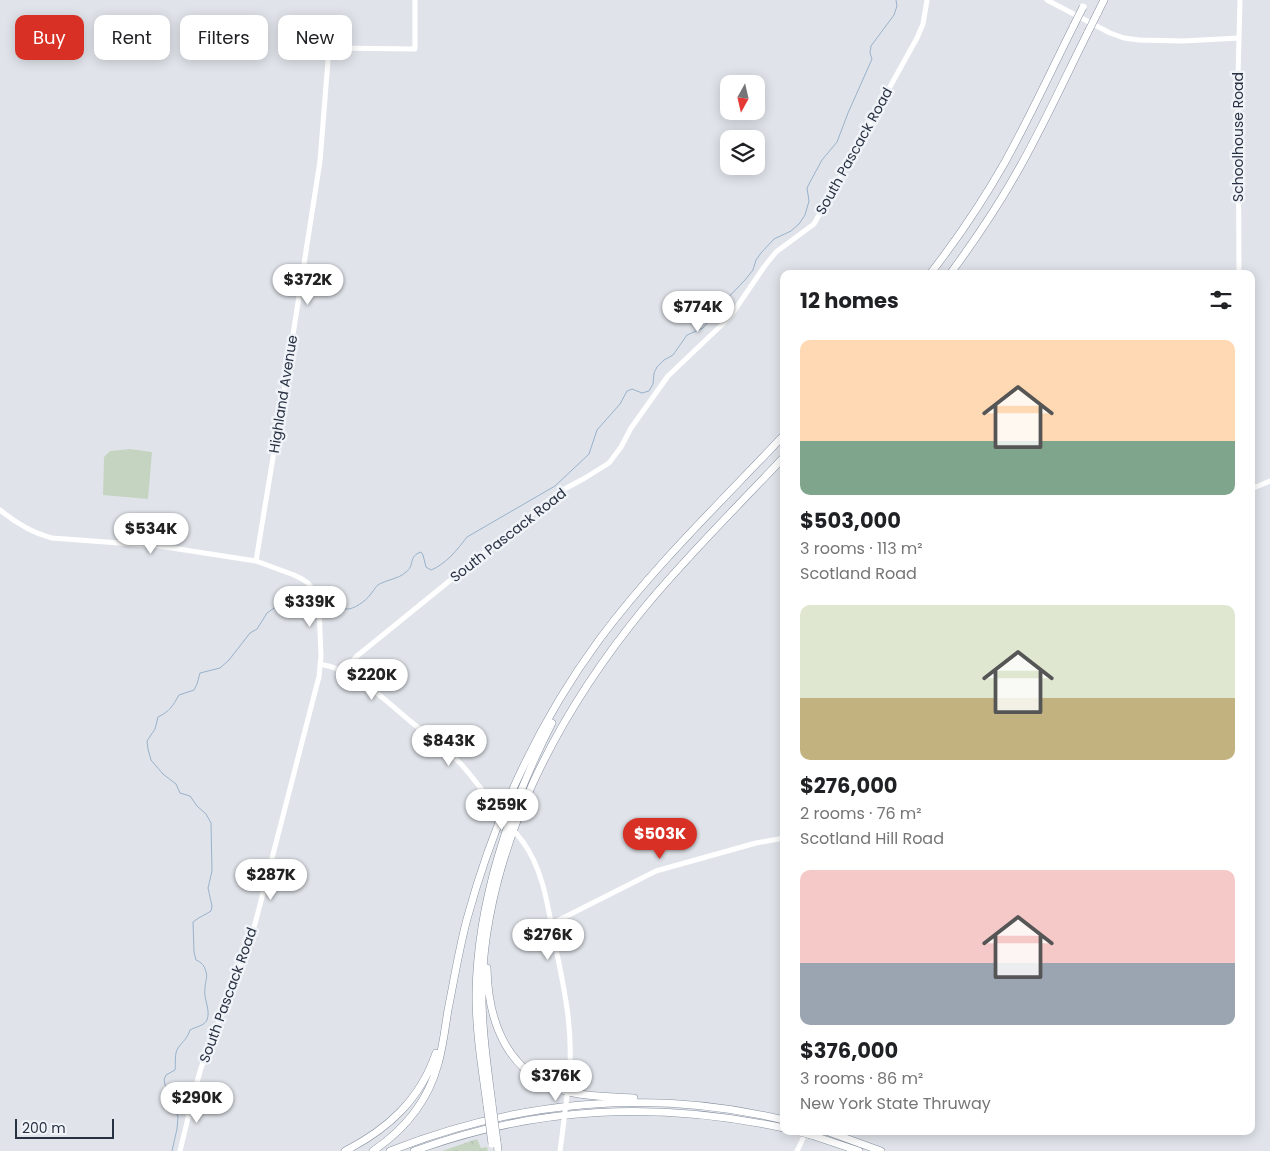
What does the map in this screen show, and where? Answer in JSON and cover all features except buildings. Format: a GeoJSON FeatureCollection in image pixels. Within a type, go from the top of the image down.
{"type":"FeatureCollection","features":[{"type":"Feature","properties":{"kind":"highway"},"geometry":{"type":"LineString","coordinates":[[933,270],[967,223],[1005,162],[1087,0]]}},
{"type":"Feature","properties":{"kind":"highway"},"geometry":{"type":"LineString","coordinates":[[953,270],[1013,179],[1033,143],[1104,0]]}},
{"type":"Feature","properties":{"kind":"highway"},"geometry":{"type":"LineString","coordinates":[[373,1151],[402,1128],[416,1110],[425,1095],[437,1067],[457,960],[479,879],[514,789],[557,705],[587,658],[649,579],[780,439]]}},
{"type":"Feature","properties":{"kind":"highway"},"geometry":{"type":"LineString","coordinates":[[498,1151],[494,1146],[484,1043],[482,995],[485,947],[493,900],[506,854],[527,798],[552,744],[583,692],[620,638],[654,596],[780,461]]}},
{"type":"Feature","properties":{"kind":"highway"},"geometry":{"type":"LineString","coordinates":[[489,1104],[478,1037],[476,995],[479,952],[488,898],[504,841],[524,784],[552,723],[587,658]]}},
{"type":"Feature","properties":{"kind":"highway"},"geometry":{"type":"LineString","coordinates":[[493,900],[488,983],[495,1023],[509,1050],[518,1062],[539,1079],[553,1087],[568,1092],[729,1109],[780,1119]]}},
{"type":"Feature","properties":{"kind":"highway"},"geometry":{"type":"LineString","coordinates":[[345,1151],[366,1140],[381,1129],[398,1116],[408,1104],[430,1070],[447,1019]]}},
{"type":"Feature","properties":{"kind":"highway"},"geometry":{"type":"LineString","coordinates":[[390,1151],[452,1129],[534,1110],[609,1103],[684,1104]]}},
{"type":"Feature","properties":{"kind":"highway"},"geometry":{"type":"LineString","coordinates":[[414,1151],[506,1124],[594,1112],[684,1112],[780,1127]]}},
{"type":"Feature","properties":{"kind":"highway"},"geometry":{"type":"LineString","coordinates":[[812,1135],[859,1151]]}},
{"type":"Feature","properties":{"kind":"highway"},"geometry":{"type":"LineString","coordinates":[[837,1135],[881,1151]]}},
{"type":"Feature","properties":{"kind":"street","name":"Highland Avenue"},"geometry":{"type":"LineString","coordinates":[[256,561],[320,161],[329,48],[415,49],[414,0]]}},
{"type":"Feature","properties":{"kind":"street","name":"South Pascack Road"},"geometry":{"type":"LineString","coordinates":[[343,671],[357,656],[559,492],[609,463],[668,376],[730,317],[776,252],[814,224],[920,31],[927,0]]}},
{"type":"Feature","properties":{"kind":"street"},"geometry":{"type":"LineString","coordinates":[[1047,0],[1110,33],[1124,38],[1183,41],[1239,38]]}},
{"type":"Feature","properties":{"kind":"street","name":"Schoolhouse Road"},"geometry":{"type":"LineString","coordinates":[[1239,270],[1240,0]]}},
{"type":"Feature","properties":{"kind":"street"},"geometry":{"type":"LineString","coordinates":[[1255,487],[1270,481]]}},
{"type":"Feature","properties":{"kind":"street"},"geometry":{"type":"LineString","coordinates":[[0,510],[27,528],[52,538],[161,546],[256,561]]}},
{"type":"Feature","properties":{"kind":"street","name":"South Pascack Road"},"geometry":{"type":"LineString","coordinates":[[180,1151],[201,1068],[255,924],[316,688],[320,664],[319,607],[312,588],[294,575],[256,561]]}},
{"type":"Feature","properties":{"kind":"street"},"geometry":{"type":"LineString","coordinates":[[320,664],[343,671],[360,680],[453,756],[534,858],[551,924],[568,1013],[571,1048],[560,1151]]}},
{"type":"Feature","properties":{"kind":"street"},"geometry":{"type":"LineString","coordinates":[[551,924],[656,871],[756,843],[780,839]]}},
{"type":"Feature","properties":{"kind":"street"},"geometry":{"type":"LineString","coordinates":[[797,1151],[802,1135]]}},
{"type":"Feature","properties":{"kind":"green space"},"geometry":{"type":"Polygon","coordinates":[[[130,449],[152,452],[148,499],[103,495],[104,457],[110,451],[130,449]]]}},
{"type":"Feature","properties":{"kind":"green space"},"geometry":{"type":"Polygon","coordinates":[[[477,1139],[481,1148],[487,1147],[488,1151],[442,1151],[477,1139]]]}},
{"type":"Feature","properties":{"kind":"waterway"},"geometry":{"type":"LineString","coordinates":[[319,600],[346,609],[356,606],[366,600],[377,585],[400,576],[409,570],[414,556],[421,552],[426,567],[431,570],[451,556],[467,537],[555,486],[589,454],[597,430],[620,404],[627,391],[632,389],[642,393],[649,391],[653,384],[654,373],[657,367],[673,355],[687,335],[703,328],[717,315],[720,306],[745,280],[753,270],[756,260],[774,239],[791,231],[799,224],[805,215],[809,201],[807,188],[822,160],[837,142],[872,59],[870,53],[871,46],[894,15],[897,6],[896,0]]}},
{"type":"Feature","properties":{"kind":"waterway"},"geometry":{"type":"LineString","coordinates":[[172,1151],[178,1117],[175,1106],[167,1093],[164,1080],[166,1075],[175,1070],[177,1050],[190,1030],[204,1024],[208,1016],[205,992],[207,974],[204,966],[196,960],[193,922],[211,911],[212,906],[208,888],[212,871],[211,823],[206,814],[190,796],[180,793],[176,784],[163,774],[151,760],[147,741],[155,729],[158,717],[170,708],[179,695],[194,690],[200,673],[220,668],[229,660],[250,633],[257,629],[267,613],[274,608],[291,602],[315,600]]}}]}
